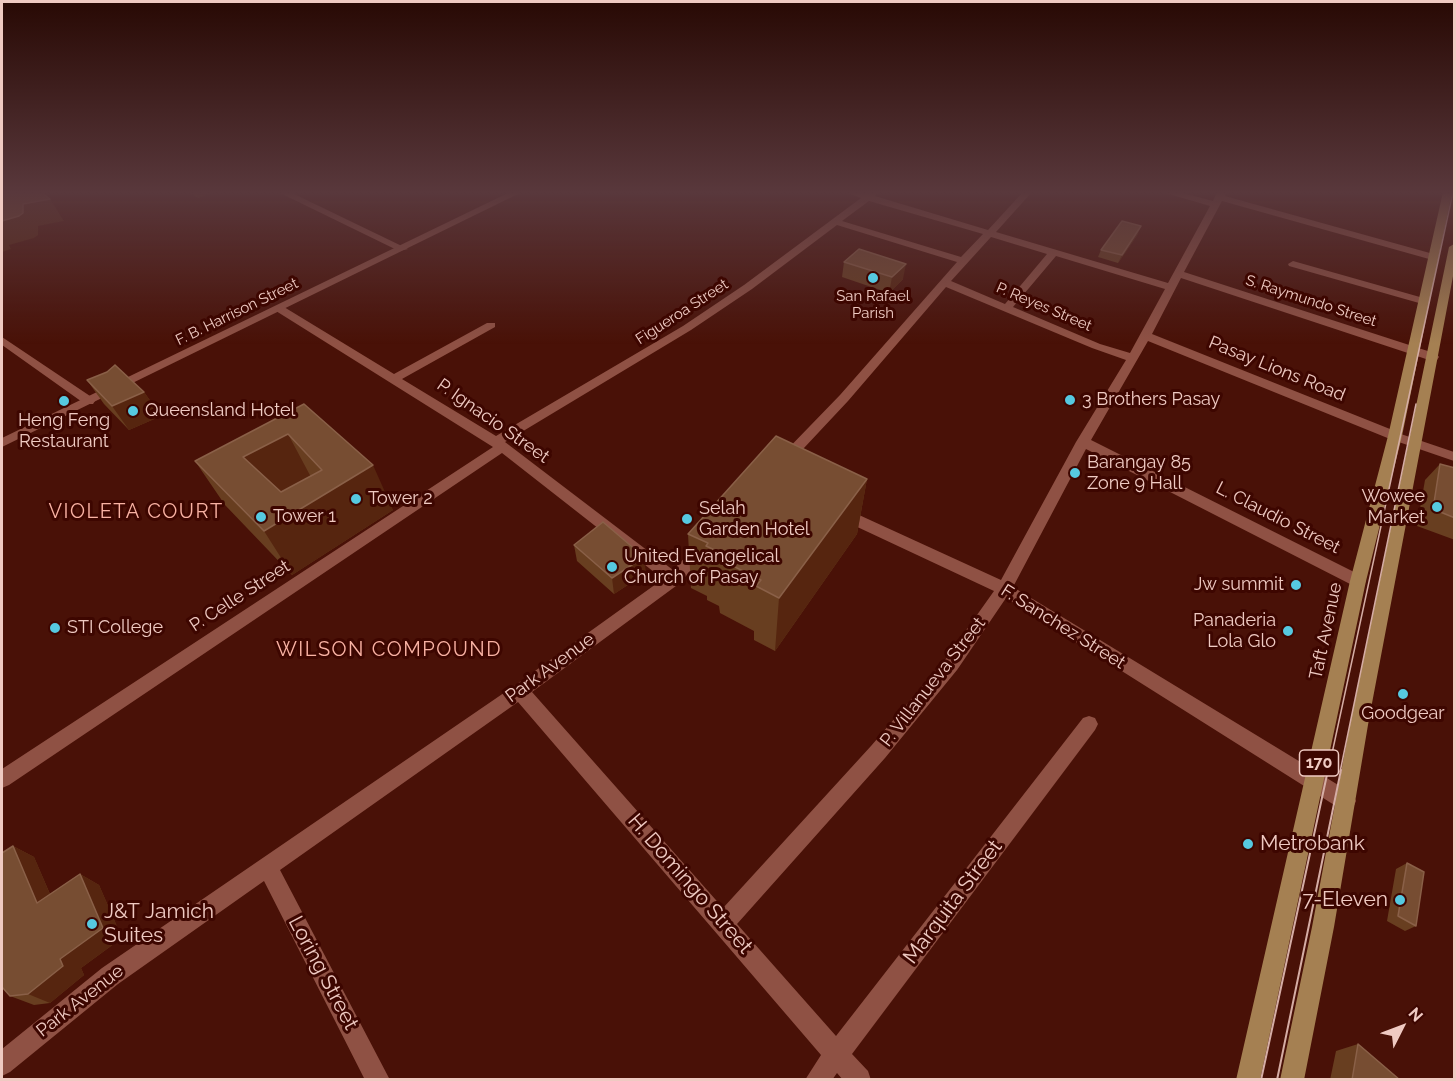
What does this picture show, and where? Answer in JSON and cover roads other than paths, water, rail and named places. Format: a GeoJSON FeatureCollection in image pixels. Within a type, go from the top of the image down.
{"type":"FeatureCollection","features":[{"type":"Feature","properties":{"kind":"main road","name":"Taft Avenue"},"geometry":{"type":"LineString","coordinates":[[1248,1080],[1358,581],[1395,436],[1437,242]]}},
{"type":"Feature","properties":{"kind":"main road","name":"170"},"geometry":{"type":"LineString","coordinates":[[1292,1080],[1455,247]]}},
{"type":"Feature","properties":{"kind":"main road"},"geometry":{"type":"LineString","coordinates":[[1432,262],[1450,272]]}},
{"type":"Feature","properties":{"kind":"main road"},"geometry":{"type":"LineString","coordinates":[[1419,319],[1439,325]]}},
{"type":"Feature","properties":{"kind":"street"},"geometry":{"type":"LineString","coordinates":[[390,242],[404,249]]}},
{"type":"Feature","properties":{"kind":"street","name":"F. B. Harrison Street"},"geometry":{"type":"LineString","coordinates":[[2,443],[417,242]]}},
{"type":"Feature","properties":{"kind":"street","name":"Figueroa Street"},"geometry":{"type":"LineString","coordinates":[[499,444],[687,328],[807,242]]}},
{"type":"Feature","properties":{"kind":"street"},"geometry":{"type":"LineString","coordinates":[[903,242],[963,261]]}},
{"type":"Feature","properties":{"kind":"street"},"geometry":{"type":"LineString","coordinates":[[775,471],[844,398],[944,282],[982,242]]}},
{"type":"Feature","properties":{"kind":"street"},"geometry":{"type":"LineString","coordinates":[[1020,242],[1171,287]]}},
{"type":"Feature","properties":{"kind":"street","name":"P. Villanueva Street"},"geometry":{"type":"LineString","coordinates":[[724,923],[878,752],[951,665],[1004,589],[1083,442],[1146,336],[1196,242]]}},
{"type":"Feature","properties":{"kind":"street"},"geometry":{"type":"LineString","coordinates":[[1367,242],[1432,262]]}},
{"type":"Feature","properties":{"kind":"street"},"geometry":{"type":"LineString","coordinates":[[1007,308],[1054,252]]}},
{"type":"Feature","properties":{"kind":"street"},"geometry":{"type":"LineString","coordinates":[[1293,264],[1424,301]]}},
{"type":"Feature","properties":{"kind":"street","name":"S. Raymundo Street"},"geometry":{"type":"LineString","coordinates":[[1179,274],[1433,357]]}},
{"type":"Feature","properties":{"kind":"street","name":"P. Reyes Street"},"geometry":{"type":"LineString","coordinates":[[944,282],[1133,358]]}},
{"type":"Feature","properties":{"kind":"street","name":"P. Ignacio Street"},"geometry":{"type":"LineString","coordinates":[[280,309],[499,444],[674,579]]}},
{"type":"Feature","properties":{"kind":"street"},"geometry":{"type":"LineString","coordinates":[[395,378],[491,325]]}},
{"type":"Feature","properties":{"kind":"street","name":"Pasay Lions Road"},"geometry":{"type":"LineString","coordinates":[[1146,336],[1415,445],[1455,457]]}},
{"type":"Feature","properties":{"kind":"street"},"geometry":{"type":"LineString","coordinates":[[2,340],[89,401]]}},
{"type":"Feature","properties":{"kind":"street","name":"L. Claudio Street"},"geometry":{"type":"LineString","coordinates":[[1083,442],[1358,581]]}},
{"type":"Feature","properties":{"kind":"street","name":"P. Celle Street"},"geometry":{"type":"LineString","coordinates":[[2,779],[499,444]]}},
{"type":"Feature","properties":{"kind":"street","name":"F. Sanchez Street"},"geometry":{"type":"LineString","coordinates":[[831,509],[1004,589],[1346,801]]}},
{"type":"Feature","properties":{"kind":"street","name":"Park Avenue"},"geometry":{"type":"LineString","coordinates":[[2,1064],[110,976],[520,691],[674,579],[713,537]]}},
{"type":"Feature","properties":{"kind":"street","name":"H. Domingo Street"},"geometry":{"type":"LineString","coordinates":[[520,691],[859,1080]]}},
{"type":"Feature","properties":{"kind":"street","name":"Marquita Street"},"geometry":{"type":"LineString","coordinates":[[817,1080],[1089,724]]}},
{"type":"Feature","properties":{"kind":"street","name":"Loring Street"},"geometry":{"type":"LineString","coordinates":[[267,866],[378,1080]]}},
{"type":"Feature","properties":{"kind":"tram line"},"geometry":{"type":"LineString","coordinates":[[1328,772],[1442,242]]}},
{"type":"Feature","properties":{"kind":"tram line"},"geometry":{"type":"LineString","coordinates":[[1340,772],[1416,404]]}},
{"type":"Feature","properties":{"kind":"tram line"},"geometry":{"type":"LineString","coordinates":[[1261,1080],[1328,770]]}},
{"type":"Feature","properties":{"kind":"tram line"},"geometry":{"type":"LineString","coordinates":[[1277,1080],[1341,770]]}},
{"type":"Feature","properties":{"kind":"place","name":"San Rafael Parish"},"geometry":{"type":"Point","coordinates":[873,278]}},
{"type":"Feature","properties":{"kind":"place","name":"3 Brothers Pasay"},"geometry":{"type":"Point","coordinates":[1070,400]}},
{"type":"Feature","properties":{"kind":"place","name":"Heng Feng Restaurant"},"geometry":{"type":"Point","coordinates":[64,401]}},
{"type":"Feature","properties":{"kind":"place","name":"Queensland Hotel"},"geometry":{"type":"Point","coordinates":[133,411]}},
{"type":"Feature","properties":{"kind":"place","name":"Barangay 85 Zone 9 Hall"},"geometry":{"type":"Point","coordinates":[1075,473]}},
{"type":"Feature","properties":{"kind":"place","name":"Tower 2"},"geometry":{"type":"Point","coordinates":[356,499]}},
{"type":"Feature","properties":{"kind":"place","name":"Wowee Market"},"geometry":{"type":"Point","coordinates":[1437,507]}},
{"type":"Feature","properties":{"kind":"place","name":"Tower 1"},"geometry":{"type":"Point","coordinates":[261,517]}},
{"type":"Feature","properties":{"kind":"place","name":"Selah Garden Hotel"},"geometry":{"type":"Point","coordinates":[687,519]}},
{"type":"Feature","properties":{"kind":"place","name":"United Evangelical Church of Pasay"},"geometry":{"type":"Point","coordinates":[612,567]}},
{"type":"Feature","properties":{"kind":"place","name":"Jw summit"},"geometry":{"type":"Point","coordinates":[1296,585]}},
{"type":"Feature","properties":{"kind":"place","name":"STI College"},"geometry":{"type":"Point","coordinates":[55,628]}},
{"type":"Feature","properties":{"kind":"place","name":"Panaderia Lola Glo"},"geometry":{"type":"Point","coordinates":[1288,631]}},
{"type":"Feature","properties":{"kind":"place","name":"Goodgear"},"geometry":{"type":"Point","coordinates":[1403,694]}},
{"type":"Feature","properties":{"kind":"place","name":"Metrobank"},"geometry":{"type":"Point","coordinates":[1248,844]}},
{"type":"Feature","properties":{"kind":"place","name":"7-Eleven"},"geometry":{"type":"Point","coordinates":[1400,900]}},
{"type":"Feature","properties":{"kind":"place","name":"J&T Jamich Suites"},"geometry":{"type":"Point","coordinates":[92,924]}},
{"type":"Feature","properties":{"kind":"district","name":"VIOLETA COURT"},"geometry":{"type":"Point","coordinates":[136,512]}},
{"type":"Feature","properties":{"kind":"district","name":"WILSON COMPOUND"},"geometry":{"type":"Point","coordinates":[389,650]}}]}
